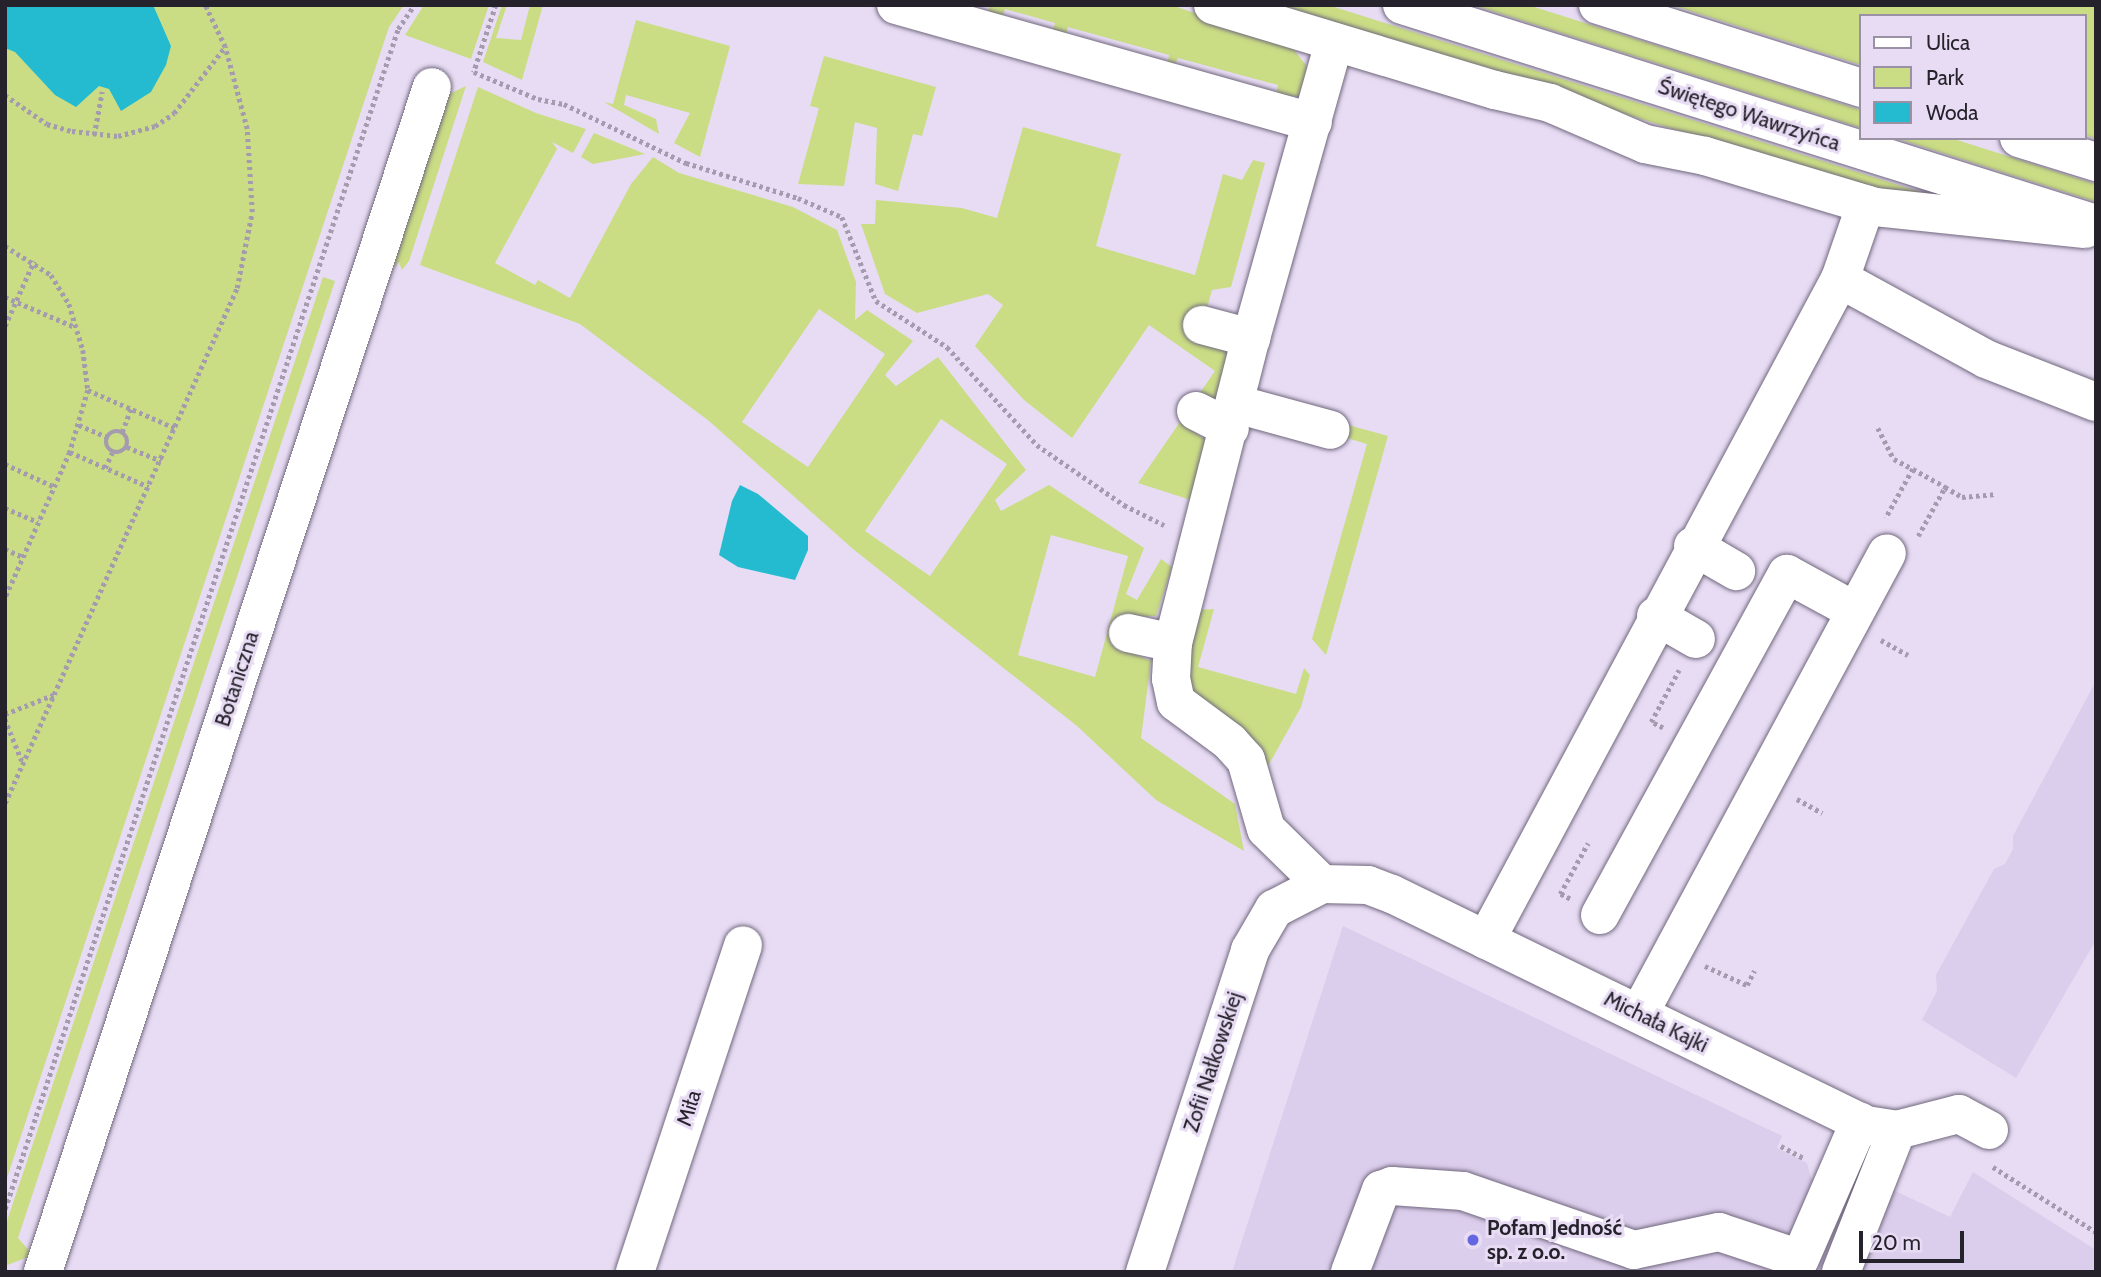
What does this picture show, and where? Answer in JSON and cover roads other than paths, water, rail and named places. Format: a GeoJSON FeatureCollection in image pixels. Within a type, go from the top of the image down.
{"type":"FeatureCollection","features":[{"type":"Feature","properties":{"kind":"street"},"geometry":{"type":"LineString","coordinates":[[896,5],[1313,121]]}},
{"type":"Feature","properties":{"kind":"street"},"geometry":{"type":"LineString","coordinates":[[1213,5],[1334,43],[1550,103],[1646,144],[1705,156],[1867,204],[1931,216],[2096,230]]}},
{"type":"Feature","properties":{"kind":"street","name":"Świętego Wawrzyńca"},"geometry":{"type":"LineString","coordinates":[[1402,5],[2096,225]]}},
{"type":"Feature","properties":{"kind":"street"},"geometry":{"type":"LineString","coordinates":[[1598,5],[1860,88]]}},
{"type":"Feature","properties":{"kind":"street"},"geometry":{"type":"LineString","coordinates":[[1322,884],[1266,829],[1245,760],[1230,742],[1176,702],[1171,679],[1173,643],[1202,544],[1251,338],[1334,43]]}},
{"type":"Feature","properties":{"kind":"street","name":"Botaniczna"},"geometry":{"type":"LineString","coordinates":[[43,1272],[432,87]]}},
{"type":"Feature","properties":{"kind":"street"},"geometry":{"type":"LineString","coordinates":[[1142,92],[1230,116],[1313,121]]}},
{"type":"Feature","properties":{"kind":"street"},"geometry":{"type":"LineString","coordinates":[[2025,140],[2096,162]]}},
{"type":"Feature","properties":{"kind":"street"},"geometry":{"type":"LineString","coordinates":[[1486,940],[1656,616],[1840,279],[1867,204]]}},
{"type":"Feature","properties":{"kind":"street"},"geometry":{"type":"LineString","coordinates":[[1840,279],[1986,359],[2096,401]]}},
{"type":"Feature","properties":{"kind":"street"},"geometry":{"type":"LineString","coordinates":[[1202,325],[1251,338]]}},
{"type":"Feature","properties":{"kind":"street"},"geometry":{"type":"LineString","coordinates":[[1196,411],[1331,430]]}},
{"type":"Feature","properties":{"kind":"street"},"geometry":{"type":"LineString","coordinates":[[1693,547],[1736,571]]}},
{"type":"Feature","properties":{"kind":"street"},"geometry":{"type":"LineString","coordinates":[[1639,1014],[1887,553]]}},
{"type":"Feature","properties":{"kind":"street"},"geometry":{"type":"LineString","coordinates":[[1600,915],[1787,574],[1855,611]]}},
{"type":"Feature","properties":{"kind":"street"},"geometry":{"type":"LineString","coordinates":[[1656,616],[1696,639]]}},
{"type":"Feature","properties":{"kind":"street"},"geometry":{"type":"LineString","coordinates":[[1128,633],[1173,643]]}},
{"type":"Feature","properties":{"kind":"street","name":"Michała Kajki"},"geometry":{"type":"LineString","coordinates":[[1322,884],[1368,885],[1860,1121],[1897,1130],[1959,1114],[1985,1145]]}},
{"type":"Feature","properties":{"kind":"street","name":"Zofii Nałkowskiej"},"geometry":{"type":"LineString","coordinates":[[1144,1272],[1250,950],[1273,909],[1322,884]]}},
{"type":"Feature","properties":{"kind":"street","name":"Miła"},"geometry":{"type":"LineString","coordinates":[[635,1272],[743,945]]}},
{"type":"Feature","properties":{"kind":"street"},"geometry":{"type":"LineString","coordinates":[[1350,1272],[1381,1190],[1392,1186],[1463,1191],[1634,1250],[1719,1232],[1800,1259],[1860,1121]]}},
{"type":"Feature","properties":{"kind":"street"},"geometry":{"type":"LineString","coordinates":[[1841,1272],[1897,1130]]}},
{"type":"Feature","properties":{"kind":"water"},"geometry":{"type":"Polygon","coordinates":[[[5,5],[153,5],[171,46],[166,65],[151,92],[121,111],[109,89],[99,86],[76,107],[55,95],[15,52],[5,48],[5,5]]]}},
{"type":"Feature","properties":{"kind":"water"},"geometry":{"type":"Polygon","coordinates":[[[740,485],[758,494],[808,536],[808,550],[795,580],[738,567],[719,555],[732,501],[740,485]]]}},
{"type":"Feature","properties":{"kind":"place","name":"Pofam Jedność sp. z o.o."},"geometry":{"type":"Point","coordinates":[1473,1240]}}]}
